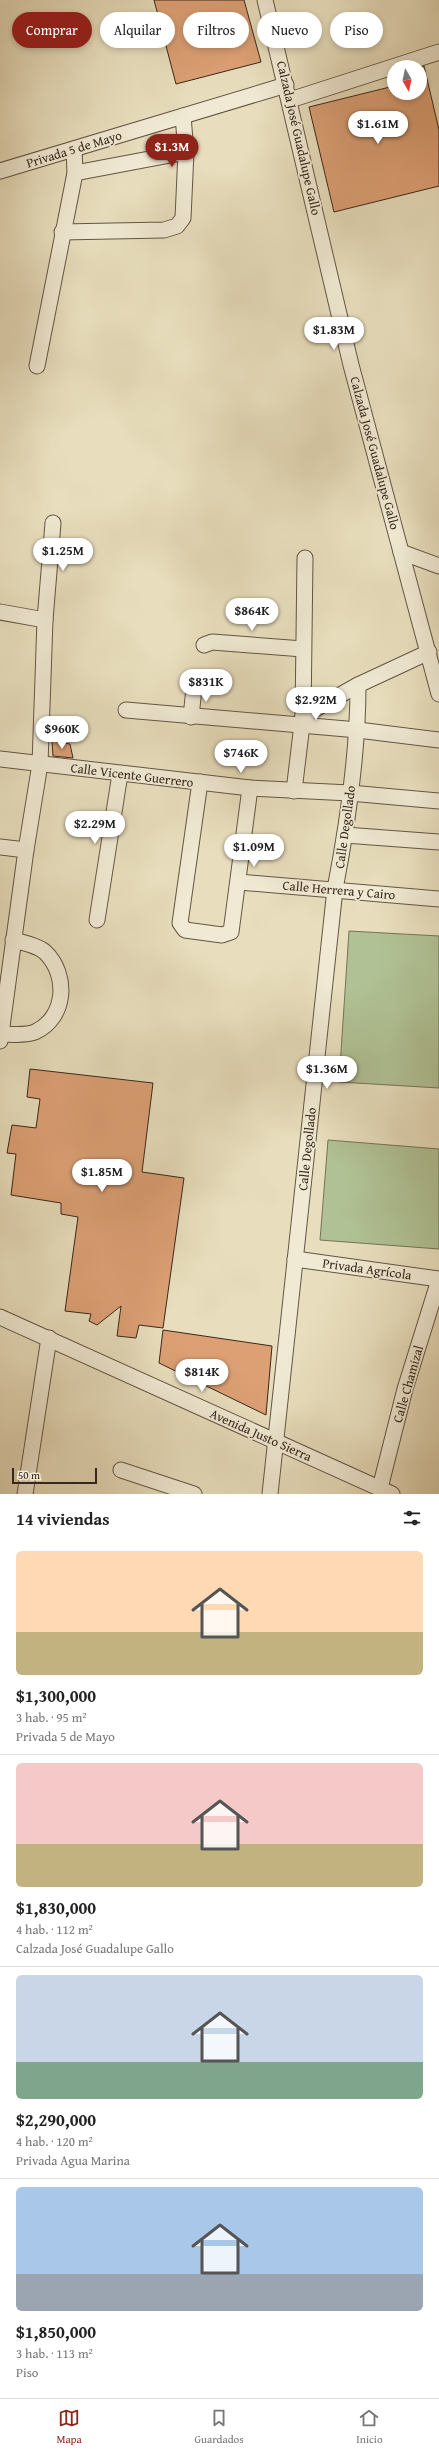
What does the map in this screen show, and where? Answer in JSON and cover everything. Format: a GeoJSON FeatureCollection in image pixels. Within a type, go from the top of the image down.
{"type":"FeatureCollection","features":[{"type":"Feature","properties":{"kind":"street","name":"Calzada José Guadalupe Gallo"},"geometry":{"type":"LineString","coordinates":[[265,0],[352,365],[439,694]]}},
{"type":"Feature","properties":{"kind":"street"},"geometry":{"type":"LineString","coordinates":[[290,100],[439,52]]}},
{"type":"Feature","properties":{"kind":"street","name":"Privada 5 de Mayo"},"geometry":{"type":"LineString","coordinates":[[0,171],[286,85]]}},
{"type":"Feature","properties":{"kind":"street"},"geometry":{"type":"LineString","coordinates":[[62,232],[164,230],[177,226],[183,218],[186,152],[183,116]]}},
{"type":"Feature","properties":{"kind":"street"},"geometry":{"type":"LineString","coordinates":[[37,366],[74,174],[74,149]]}},
{"type":"Feature","properties":{"kind":"street"},"geometry":{"type":"LineString","coordinates":[[74,174],[186,152]]}},
{"type":"Feature","properties":{"kind":"street"},"geometry":{"type":"LineString","coordinates":[[8,946],[44,951],[54,966],[60,980],[62,996],[55,1016],[47,1025],[34,1033],[0,1038],[8,946],[40,764],[46,620],[53,523]]}},
{"type":"Feature","properties":{"kind":"street"},"geometry":{"type":"LineString","coordinates":[[402,552],[438,561]]}},
{"type":"Feature","properties":{"kind":"street"},"geometry":{"type":"LineString","coordinates":[[294,791],[302,721],[305,558]]}},
{"type":"Feature","properties":{"kind":"street"},"geometry":{"type":"LineString","coordinates":[[0,612],[46,620]]}},
{"type":"Feature","properties":{"kind":"street"},"geometry":{"type":"LineString","coordinates":[[204,645],[212,642],[304,649]]}},
{"type":"Feature","properties":{"kind":"street"},"geometry":{"type":"LineString","coordinates":[[302,721],[358,685],[429,652]]}},
{"type":"Feature","properties":{"kind":"street","name":"Calle Degollado"},"geometry":{"type":"LineString","coordinates":[[270,1494],[335,889],[345,835],[358,730],[358,685]]}},
{"type":"Feature","properties":{"kind":"street"},"geometry":{"type":"LineString","coordinates":[[191,717],[194,688]]}},
{"type":"Feature","properties":{"kind":"street"},"geometry":{"type":"LineString","coordinates":[[126,710],[191,717],[302,721],[358,730],[439,740]]}},
{"type":"Feature","properties":{"kind":"street","name":"Calle Vicente Guerrero"},"geometry":{"type":"LineString","coordinates":[[0,759],[250,788],[350,793],[439,801]]}},
{"type":"Feature","properties":{"kind":"street"},"geometry":{"type":"LineString","coordinates":[[97,920],[120,774]]}},
{"type":"Feature","properties":{"kind":"street"},"geometry":{"type":"LineString","coordinates":[[200,782],[181,927],[185,930],[228,935],[231,932],[239,882],[250,788]]}},
{"type":"Feature","properties":{"kind":"street"},"geometry":{"type":"LineString","coordinates":[[345,835],[439,842]]}},
{"type":"Feature","properties":{"kind":"street"},"geometry":{"type":"LineString","coordinates":[[0,847],[26,850]]}},
{"type":"Feature","properties":{"kind":"street","name":"Calle Herrera y Cairo"},"geometry":{"type":"LineString","coordinates":[[239,882],[439,899]]}},
{"type":"Feature","properties":{"kind":"street","name":"Privada Agrícola"},"geometry":{"type":"LineString","coordinates":[[295,1258],[439,1280]]}},
{"type":"Feature","properties":{"kind":"street","name":"Calle Chamizal"},"geometry":{"type":"LineString","coordinates":[[377,1490],[405,1389],[439,1280]]}},
{"type":"Feature","properties":{"kind":"street","name":"Avenida Justo Sierra"},"geometry":{"type":"LineString","coordinates":[[0,1317],[49,1338],[377,1490]]}},
{"type":"Feature","properties":{"kind":"street"},"geometry":{"type":"LineString","coordinates":[[25,1494],[49,1338]]}},
{"type":"Feature","properties":{"kind":"street"},"geometry":{"type":"LineString","coordinates":[[122,1470],[194,1494]]}},
{"type":"Feature","properties":{"kind":"green space"},"geometry":{"type":"Polygon","coordinates":[[[349,931],[439,936],[439,1088],[339,1082],[349,931]]]}},
{"type":"Feature","properties":{"kind":"green space"},"geometry":{"type":"Polygon","coordinates":[[[328,1140],[439,1149],[439,1249],[320,1240],[328,1140]]]}},
{"type":"Feature","properties":{"kind":"building"},"geometry":{"type":"Polygon","coordinates":[[[154,0],[244,0],[247,12],[183,12],[183,48],[249,48],[249,18],[261,62],[176,84],[167,48],[175,48],[175,12],[157,12],[154,0]]]}},
{"type":"Feature","properties":{"kind":"building"},"geometry":{"type":"Polygon","coordinates":[[[427,79],[439,130],[439,186],[334,212],[309,107],[387,88],[387,100],[427,100],[427,79]]]}},
{"type":"Feature","properties":{"kind":"building"},"geometry":{"type":"Polygon","coordinates":[[[52,741],[70,744],[73,758],[53,756],[52,741]]]}},
{"type":"Feature","properties":{"kind":"building"},"geometry":{"type":"Polygon","coordinates":[[[30,1069],[153,1083],[142,1172],[184,1178],[163,1328],[139,1325],[136,1338],[117,1336],[121,1306],[97,1325],[89,1321],[91,1314],[65,1311],[78,1217],[61,1214],[61,1203],[11,1195],[16,1154],[7,1153],[12,1125],[36,1128],[40,1099],[27,1097],[30,1069]]]}},
{"type":"Feature","properties":{"kind":"building"},"geometry":{"type":"Polygon","coordinates":[[[163,1330],[272,1346],[266,1415],[159,1363],[163,1330]]]}}]}
